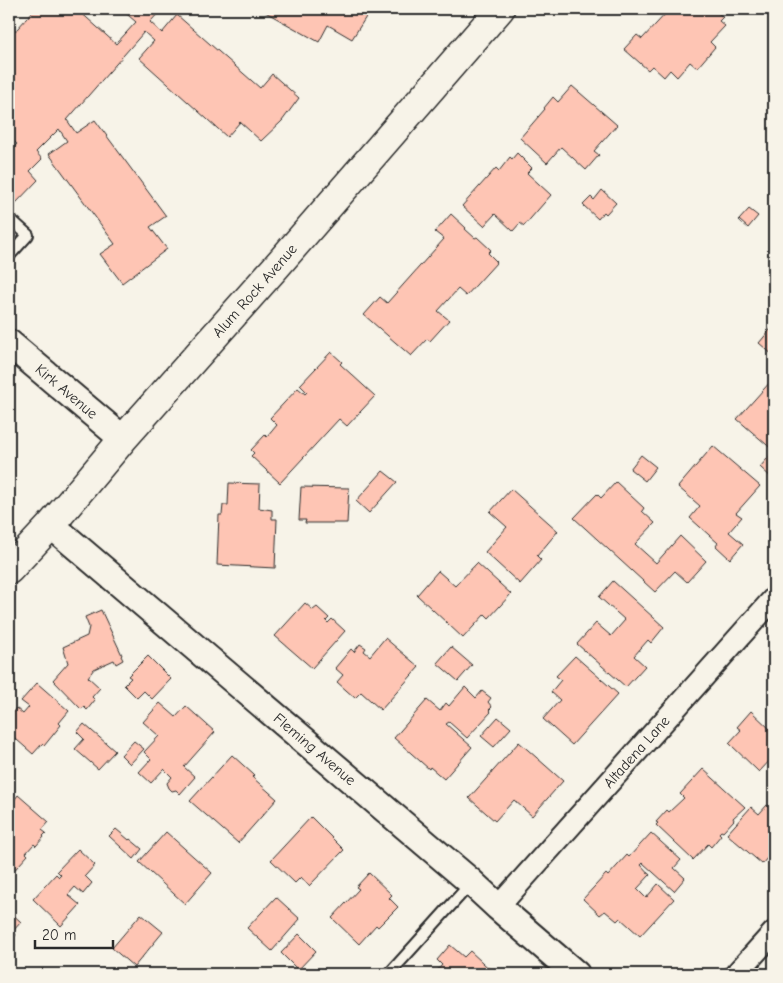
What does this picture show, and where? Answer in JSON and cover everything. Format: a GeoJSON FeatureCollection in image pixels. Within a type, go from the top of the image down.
{"type":"FeatureCollection","features":[{"type":"Feature","properties":{"kind":"main road","name":"Alum Rock Avenue"},"geometry":{"type":"LineString","coordinates":[[9,570],[51,525],[500,9]]}},
{"type":"Feature","properties":{"kind":"street","name":"Kirk Avenue"},"geometry":{"type":"LineString","coordinates":[[9,343],[123,440]]}},
{"type":"Feature","properties":{"kind":"street","name":"Fleming Avenue"},"geometry":{"type":"LineString","coordinates":[[51,525],[471,882],[575,974]]}},
{"type":"Feature","properties":{"kind":"street","name":"Altadena Lane"},"geometry":{"type":"LineString","coordinates":[[498,907],[774,598]]}},
{"type":"Feature","properties":{"kind":"street"},"geometry":{"type":"LineString","coordinates":[[736,974],[774,932]]}},
{"type":"Feature","properties":{"kind":"lane"},"geometry":{"type":"LineString","coordinates":[[9,218],[28,235],[9,256]]}},
{"type":"Feature","properties":{"kind":"lane"},"geometry":{"type":"LineString","coordinates":[[389,974],[471,882]]}},
{"type":"Feature","properties":{"kind":"building"},"geometry":{"type":"Polygon","coordinates":[[[35,9],[77,9],[116,44],[136,22],[121,9],[138,9],[143,13],[147,9],[162,9],[150,22],[162,33],[177,15],[260,88],[272,74],[299,98],[282,121],[261,141],[240,122],[227,137],[139,58],[154,41],[144,32],[67,120],[76,133],[95,120],[166,216],[150,227],[167,249],[122,283],[100,254],[115,244],[49,154],[67,141],[59,129],[36,152],[42,159],[30,171],[38,180],[15,204],[9,199],[9,152],[17,144],[9,137],[9,38],[35,9]]]}},
{"type":"Feature","properties":{"kind":"building"},"geometry":{"type":"Polygon","coordinates":[[[260,9],[371,9],[352,39],[328,25],[319,42],[260,9]]]}},
{"type":"Feature","properties":{"kind":"building"},"geometry":{"type":"Polygon","coordinates":[[[670,9],[713,9],[723,17],[719,21],[725,26],[710,42],[715,47],[697,68],[690,62],[677,77],[670,70],[664,77],[652,66],[648,70],[624,49],[637,35],[642,39],[670,9]]]}},
{"type":"Feature","properties":{"kind":"building"},"geometry":{"type":"Polygon","coordinates":[[[572,86],[617,125],[594,151],[599,155],[586,170],[561,147],[547,163],[520,138],[553,97],[558,102],[572,86]]]}},
{"type":"Feature","properties":{"kind":"building"},"geometry":{"type":"Polygon","coordinates":[[[517,153],[532,168],[527,173],[551,195],[524,226],[520,223],[513,231],[495,214],[484,226],[462,206],[496,168],[499,171],[510,157],[512,159],[517,153]]]}},
{"type":"Feature","properties":{"kind":"building"},"geometry":{"type":"Polygon","coordinates":[[[602,190],[616,203],[606,214],[604,212],[598,219],[583,205],[591,197],[594,200],[602,190]]]}},
{"type":"Feature","properties":{"kind":"building"},"geometry":{"type":"Polygon","coordinates":[[[749,209],[758,216],[748,228],[739,220],[749,209]]]}},
{"type":"Feature","properties":{"kind":"building"},"geometry":{"type":"Polygon","coordinates":[[[451,214],[475,238],[477,237],[491,250],[488,253],[497,262],[466,296],[458,289],[438,311],[449,320],[430,341],[427,339],[411,356],[364,315],[380,297],[387,303],[444,239],[435,232],[451,214]]]}},
{"type":"Feature","properties":{"kind":"building"},"geometry":{"type":"Polygon","coordinates":[[[774,325],[774,356],[759,343],[774,325]]]}},
{"type":"Feature","properties":{"kind":"building"},"geometry":{"type":"Polygon","coordinates":[[[331,352],[342,362],[340,364],[375,396],[347,426],[339,419],[280,483],[251,456],[254,453],[251,450],[265,435],[267,437],[277,425],[270,418],[298,388],[305,394],[307,392],[300,385],[331,352]]]}},
{"type":"Feature","properties":{"kind":"building"},"geometry":{"type":"Polygon","coordinates":[[[772,380],[774,382],[774,451],[737,419],[772,380]]]}},
{"type":"Feature","properties":{"kind":"building"},"geometry":{"type":"Polygon","coordinates":[[[713,446],[760,486],[736,513],[742,517],[729,532],[743,544],[730,559],[716,546],[718,543],[690,518],[700,506],[678,487],[713,446]]]}},
{"type":"Feature","properties":{"kind":"building"},"geometry":{"type":"Polygon","coordinates":[[[774,451],[774,480],[760,467],[774,451]]]}},
{"type":"Feature","properties":{"kind":"building"},"geometry":{"type":"Polygon","coordinates":[[[641,455],[656,467],[645,481],[630,469],[641,455]]]}},
{"type":"Feature","properties":{"kind":"building"},"geometry":{"type":"Polygon","coordinates":[[[383,471],[397,482],[369,513],[356,501],[383,471]]]}},
{"type":"Feature","properties":{"kind":"building"},"geometry":{"type":"Polygon","coordinates":[[[616,482],[644,508],[642,511],[655,523],[635,544],[656,563],[680,536],[706,561],[687,582],[675,571],[655,592],[574,518],[597,494],[601,498],[616,482]]]}},
{"type":"Feature","properties":{"kind":"building"},"geometry":{"type":"Polygon","coordinates":[[[229,483],[260,484],[259,508],[272,510],[272,519],[277,519],[275,568],[217,565],[219,515],[222,515],[223,505],[228,505],[229,483]]]}},
{"type":"Feature","properties":{"kind":"building"},"geometry":{"type":"Polygon","coordinates":[[[301,487],[349,488],[347,523],[305,523],[306,520],[299,520],[301,487]]]}},
{"type":"Feature","properties":{"kind":"building"},"geometry":{"type":"Polygon","coordinates":[[[511,489],[558,531],[537,556],[541,560],[520,584],[485,552],[507,527],[490,512],[511,489]]]}},
{"type":"Feature","properties":{"kind":"building"},"geometry":{"type":"Polygon","coordinates":[[[477,563],[511,594],[489,618],[485,614],[463,638],[417,595],[438,571],[455,586],[477,563]]]}},
{"type":"Feature","properties":{"kind":"building"},"geometry":{"type":"Polygon","coordinates":[[[613,581],[664,627],[651,643],[648,640],[634,656],[645,666],[626,687],[577,644],[596,623],[611,636],[625,620],[599,597],[613,581]]]}},
{"type":"Feature","properties":{"kind":"building"},"geometry":{"type":"Polygon","coordinates":[[[305,603],[313,610],[317,607],[329,618],[326,621],[328,623],[332,619],[345,631],[312,668],[275,636],[305,603]]]}},
{"type":"Feature","properties":{"kind":"building"},"geometry":{"type":"Polygon","coordinates":[[[101,610],[123,660],[116,664],[114,660],[94,669],[88,677],[100,688],[92,697],[95,700],[87,710],[84,707],[81,709],[53,680],[68,663],[63,647],[87,636],[89,627],[85,617],[101,610]]]}},
{"type":"Feature","properties":{"kind":"building"},"geometry":{"type":"Polygon","coordinates":[[[385,638],[419,667],[381,710],[361,692],[355,698],[337,682],[343,675],[335,668],[351,649],[354,652],[360,644],[366,648],[364,651],[370,656],[385,638]]]}},
{"type":"Feature","properties":{"kind":"building"},"geometry":{"type":"Polygon","coordinates":[[[451,647],[472,665],[458,681],[437,663],[451,647]]]}},
{"type":"Feature","properties":{"kind":"building"},"geometry":{"type":"Polygon","coordinates":[[[148,656],[171,679],[152,699],[144,691],[137,698],[124,685],[131,678],[128,676],[148,656]]]}},
{"type":"Feature","properties":{"kind":"building"},"geometry":{"type":"Polygon","coordinates":[[[575,656],[618,694],[572,745],[543,719],[560,700],[551,692],[561,680],[556,676],[575,656]]]}},
{"type":"Feature","properties":{"kind":"building"},"geometry":{"type":"Polygon","coordinates":[[[37,683],[69,711],[59,723],[61,725],[44,746],[42,744],[33,754],[9,733],[9,717],[16,708],[23,714],[29,707],[21,701],[37,683]]]}},
{"type":"Feature","properties":{"kind":"building"},"geometry":{"type":"Polygon","coordinates":[[[465,687],[476,698],[482,691],[491,698],[488,702],[492,707],[489,710],[491,712],[467,738],[449,722],[446,724],[472,747],[444,779],[430,767],[429,769],[394,738],[427,700],[440,711],[446,703],[449,706],[465,687]]]}},
{"type":"Feature","properties":{"kind":"building"},"geometry":{"type":"Polygon","coordinates":[[[160,703],[176,717],[186,706],[215,732],[184,767],[195,777],[180,794],[176,790],[172,791],[169,788],[167,783],[172,777],[164,769],[151,783],[139,772],[151,759],[144,752],[159,736],[143,722],[160,703]]]}},
{"type":"Feature","properties":{"kind":"building"},"geometry":{"type":"Polygon","coordinates":[[[751,711],[771,730],[774,728],[774,756],[759,772],[729,743],[741,730],[737,727],[751,711]]]}},
{"type":"Feature","properties":{"kind":"building"},"geometry":{"type":"Polygon","coordinates":[[[498,717],[511,728],[494,747],[481,736],[498,717]]]}},
{"type":"Feature","properties":{"kind":"building"},"geometry":{"type":"Polygon","coordinates":[[[84,724],[115,751],[98,769],[75,749],[84,739],[77,732],[84,724]]]}},
{"type":"Feature","properties":{"kind":"building"},"geometry":{"type":"Polygon","coordinates":[[[134,741],[144,749],[130,764],[121,755],[134,741]]]}},
{"type":"Feature","properties":{"kind":"building"},"geometry":{"type":"Polygon","coordinates":[[[519,742],[563,781],[532,816],[514,800],[495,821],[469,798],[519,742]]]}},
{"type":"Feature","properties":{"kind":"building"},"geometry":{"type":"Polygon","coordinates":[[[232,755],[254,775],[252,777],[277,799],[238,843],[190,801],[232,755]]]}},
{"type":"Feature","properties":{"kind":"building"},"geometry":{"type":"Polygon","coordinates":[[[703,769],[745,807],[733,818],[734,820],[723,832],[719,833],[721,835],[711,847],[708,844],[693,860],[656,825],[658,823],[656,822],[667,810],[669,812],[684,798],[680,794],[703,769]]]}},
{"type":"Feature","properties":{"kind":"building"},"geometry":{"type":"Polygon","coordinates":[[[18,795],[49,822],[42,830],[46,833],[44,837],[36,846],[34,844],[26,853],[28,855],[9,876],[9,811],[18,795]]]}},
{"type":"Feature","properties":{"kind":"building"},"geometry":{"type":"Polygon","coordinates":[[[767,805],[774,811],[774,850],[762,864],[727,834],[751,807],[759,814],[767,805]]]}},
{"type":"Feature","properties":{"kind":"building"},"geometry":{"type":"Polygon","coordinates":[[[311,817],[344,850],[309,886],[301,877],[295,883],[271,860],[311,817]]]}},
{"type":"Feature","properties":{"kind":"building"},"geometry":{"type":"Polygon","coordinates":[[[116,829],[142,849],[134,859],[109,836],[116,829]]]}},
{"type":"Feature","properties":{"kind":"building"},"geometry":{"type":"Polygon","coordinates":[[[166,832],[212,873],[185,904],[139,862],[166,832]]]}},
{"type":"Feature","properties":{"kind":"building"},"geometry":{"type":"Polygon","coordinates":[[[651,833],[681,860],[674,868],[685,878],[674,891],[643,863],[641,865],[650,875],[637,889],[646,898],[658,884],[674,899],[640,936],[620,918],[617,921],[605,911],[600,915],[583,899],[606,874],[608,876],[627,855],[629,857],[651,833]]]}},
{"type":"Feature","properties":{"kind":"building"},"geometry":{"type":"Polygon","coordinates":[[[78,849],[95,865],[85,876],[92,883],[83,894],[75,887],[68,895],[80,905],[61,926],[33,899],[56,874],[59,877],[61,875],[57,871],[78,849]]]}},
{"type":"Feature","properties":{"kind":"building"},"geometry":{"type":"Polygon","coordinates":[[[369,873],[392,895],[389,898],[398,907],[378,927],[376,925],[359,944],[332,918],[359,889],[356,887],[369,873]]]}},
{"type":"Feature","properties":{"kind":"building"},"geometry":{"type":"Polygon","coordinates":[[[276,897],[300,919],[272,951],[247,928],[276,897]]]}},
{"type":"Feature","properties":{"kind":"building"},"geometry":{"type":"Polygon","coordinates":[[[9,911],[21,922],[13,931],[16,935],[9,943],[9,911]]]}},
{"type":"Feature","properties":{"kind":"building"},"geometry":{"type":"Polygon","coordinates":[[[141,914],[163,932],[134,967],[112,948],[141,914]]]}},
{"type":"Feature","properties":{"kind":"building"},"geometry":{"type":"Polygon","coordinates":[[[299,934],[316,951],[298,970],[281,953],[299,934]]]}},
{"type":"Feature","properties":{"kind":"building"},"geometry":{"type":"Polygon","coordinates":[[[450,945],[464,957],[470,951],[495,974],[431,974],[435,973],[442,965],[437,960],[450,945]]]}}]}
